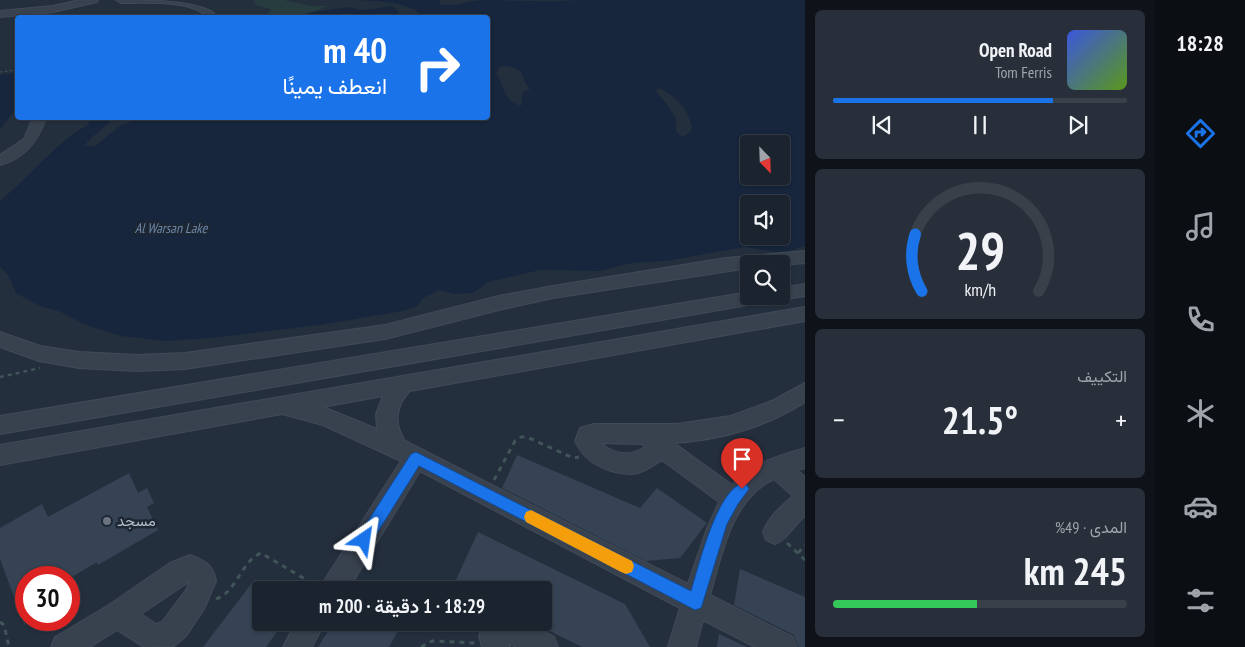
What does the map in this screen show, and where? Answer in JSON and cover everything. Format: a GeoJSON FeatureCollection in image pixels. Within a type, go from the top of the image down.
{"type":"FeatureCollection","features":[{"type":"Feature","properties":{"kind":"street"},"geometry":{"type":"LineString","coordinates":[[0,14],[54,9],[93,0]]}},
{"type":"Feature","properties":{"kind":"street"},"geometry":{"type":"LineString","coordinates":[[121,0],[192,2],[207,9],[209,15]]}},
{"type":"Feature","properties":{"kind":"street"},"geometry":{"type":"LineString","coordinates":[[0,8],[20,11]]}},
{"type":"Feature","properties":{"kind":"street"},"geometry":{"type":"LineString","coordinates":[[0,161],[29,144],[38,120]]}},
{"type":"Feature","properties":{"kind":"street"},"geometry":{"type":"LineString","coordinates":[[0,339],[39,353],[79,360],[137,363],[185,362],[385,332],[499,302],[544,294],[726,264],[805,257]]}},
{"type":"Feature","properties":{"kind":"street"},"geometry":{"type":"LineString","coordinates":[[790,292],[805,290]]}},
{"type":"Feature","properties":{"kind":"street"},"geometry":{"type":"LineString","coordinates":[[0,425],[740,300]]}},
{"type":"Feature","properties":{"kind":"street"},"geometry":{"type":"LineString","coordinates":[[0,455],[805,314]]}},
{"type":"Feature","properties":{"kind":"street"},"geometry":{"type":"LineString","coordinates":[[406,383],[392,396],[386,413],[388,431],[407,453]]}},
{"type":"Feature","properties":{"kind":"street"},"geometry":{"type":"LineString","coordinates":[[654,441],[638,462],[624,463],[592,451],[586,445],[586,438],[594,433],[654,441],[714,430],[742,423],[767,413],[790,402],[805,391]]}},
{"type":"Feature","properties":{"kind":"street"},"geometry":{"type":"LineString","coordinates":[[275,406],[328,417],[407,453],[783,647]]}},
{"type":"Feature","properties":{"kind":"street"},"geometry":{"type":"LineString","coordinates":[[654,441],[733,499]]}},
{"type":"Feature","properties":{"kind":"street"},"geometry":{"type":"LineString","coordinates":[[338,581],[407,453]]}},
{"type":"Feature","properties":{"kind":"street"},"geometry":{"type":"LineString","coordinates":[[682,647],[716,535],[733,499],[753,480],[776,466],[805,458]]}},
{"type":"Feature","properties":{"kind":"street"},"geometry":{"type":"LineString","coordinates":[[776,466],[805,492]]}},
{"type":"Feature","properties":{"kind":"street"},"geometry":{"type":"LineString","coordinates":[[775,532],[787,516],[805,501]]}},
{"type":"Feature","properties":{"kind":"street"},"geometry":{"type":"LineString","coordinates":[[65,647],[184,569],[190,568],[200,572],[203,577],[202,589],[174,630],[164,637],[159,638],[149,635],[118,614]]}},
{"type":"Feature","properties":{"kind":"street"},"geometry":{"type":"LineString","coordinates":[[495,645],[492,638],[496,629],[505,628],[544,647]]}},
{"type":"Feature","properties":{"kind":"street"},"geometry":{"type":"LineString","coordinates":[[297,647],[307,631]]}},
{"type":"Feature","properties":{"kind":"path"},"geometry":{"type":"LineString","coordinates":[[0,72],[15,70]]}},
{"type":"Feature","properties":{"kind":"path"},"geometry":{"type":"LineString","coordinates":[[487,494],[518,438],[528,437],[573,458],[579,457],[586,445]]}},
{"type":"Feature","properties":{"kind":"path"},"geometry":{"type":"LineString","coordinates":[[775,532],[805,560]]}},
{"type":"Feature","properties":{"kind":"path"},"geometry":{"type":"LineString","coordinates":[[798,553],[805,545]]}},
{"type":"Feature","properties":{"kind":"path"},"geometry":{"type":"LineString","coordinates":[[202,589],[212,598],[220,598],[251,559],[261,554],[307,581]]}},
{"type":"Feature","properties":{"kind":"path"},"geometry":{"type":"LineString","coordinates":[[0,622],[4,625],[9,647]]}},
{"type":"Feature","properties":{"kind":"path"},"geometry":{"type":"LineString","coordinates":[[421,647],[432,641],[495,645]]}},
{"type":"Feature","properties":{"kind":"green space"},"geometry":{"type":"Polygon","coordinates":[[[253,0],[284,0],[312,6],[329,6],[312,12],[348,7],[363,10],[392,6],[399,11],[398,14],[404,15],[267,15],[271,9],[256,5],[253,0]]]}},
{"type":"Feature","properties":{"kind":"green space"},"geometry":{"type":"Polygon","coordinates":[[[337,0],[440,0],[440,4],[457,6],[483,0],[451,15],[418,15],[420,14],[414,9],[394,3],[337,0]]]}},
{"type":"Feature","properties":{"kind":"water","name":"Al Warsan Lake"},"geometry":{"type":"Polygon","coordinates":[[[337,0],[440,0],[440,4],[451,5],[482,0],[805,0],[805,246],[783,253],[745,247],[666,261],[632,263],[599,271],[540,270],[488,282],[473,293],[454,294],[439,290],[423,298],[417,306],[403,311],[320,325],[211,338],[166,341],[121,336],[83,324],[61,312],[40,306],[16,293],[8,275],[0,267],[0,201],[54,150],[89,124],[89,120],[110,120],[85,145],[94,147],[120,126],[135,120],[490,120],[490,15],[418,15],[420,14],[414,9],[394,3],[337,0]],[[499,67],[496,73],[510,100],[521,106],[523,92],[530,89],[520,71],[512,67],[499,67]],[[659,88],[656,92],[676,118],[676,131],[682,137],[689,133],[692,127],[684,109],[670,95],[659,88]]]}},
{"type":"Feature","properties":{"kind":"water","name":"Al Warsan Lake"},"geometry":{"type":"Polygon","coordinates":[[[392,6],[399,11],[398,14],[404,15],[301,15],[348,7],[363,10],[392,6]]]}},
{"type":"Feature","properties":{"kind":"water"},"geometry":{"type":"Polygon","coordinates":[[[15,73],[15,110],[0,130],[0,75],[15,73]]]}},
{"type":"Feature","properties":{"kind":"building"},"geometry":{"type":"Polygon","coordinates":[[[517,455],[640,508],[657,488],[707,523],[680,558],[646,561],[502,488],[517,455]]]}},
{"type":"Feature","properties":{"kind":"building","name":"مسجد"},"geometry":{"type":"Polygon","coordinates":[[[129,473],[138,493],[147,488],[154,503],[147,507],[158,530],[98,565],[97,562],[80,572],[80,566],[15,566],[15,599],[0,559],[0,528],[42,504],[48,517],[129,473]]]}},
{"type":"Feature","properties":{"kind":"building"},"geometry":{"type":"Polygon","coordinates":[[[478,532],[625,604],[650,647],[582,647],[550,631],[552,631],[552,581],[455,581],[478,532]]]}},
{"type":"Feature","properties":{"kind":"building"},"geometry":{"type":"Polygon","coordinates":[[[740,569],[805,597],[805,647],[799,647],[794,635],[734,605],[740,569]]]}},
{"type":"Feature","properties":{"kind":"building"},"geometry":{"type":"Polygon","coordinates":[[[252,583],[252,631],[278,631],[266,647],[203,647],[252,583]]]}},
{"type":"Feature","properties":{"kind":"building"},"geometry":{"type":"Polygon","coordinates":[[[328,631],[398,631],[389,647],[318,647],[328,631]]]}},
{"type":"Feature","properties":{"kind":"building"},"geometry":{"type":"Polygon","coordinates":[[[719,634],[747,647],[717,647],[719,634]]]}},
{"type":"Feature","properties":{"kind":"slow traffic"},"geometry":{"type":"LineString","coordinates":[[531,517],[626,566]]}},
{"type":"Feature","properties":{"kind":"place","name":"مسجد"},"geometry":{"type":"Point","coordinates":[107,521]}},
{"type":"Feature","properties":{"kind":"route"},"geometry":{"type":"LineString","coordinates":[[364,540],[416,458],[695,602],[720,522],[733,499],[742,489]]}}]}
